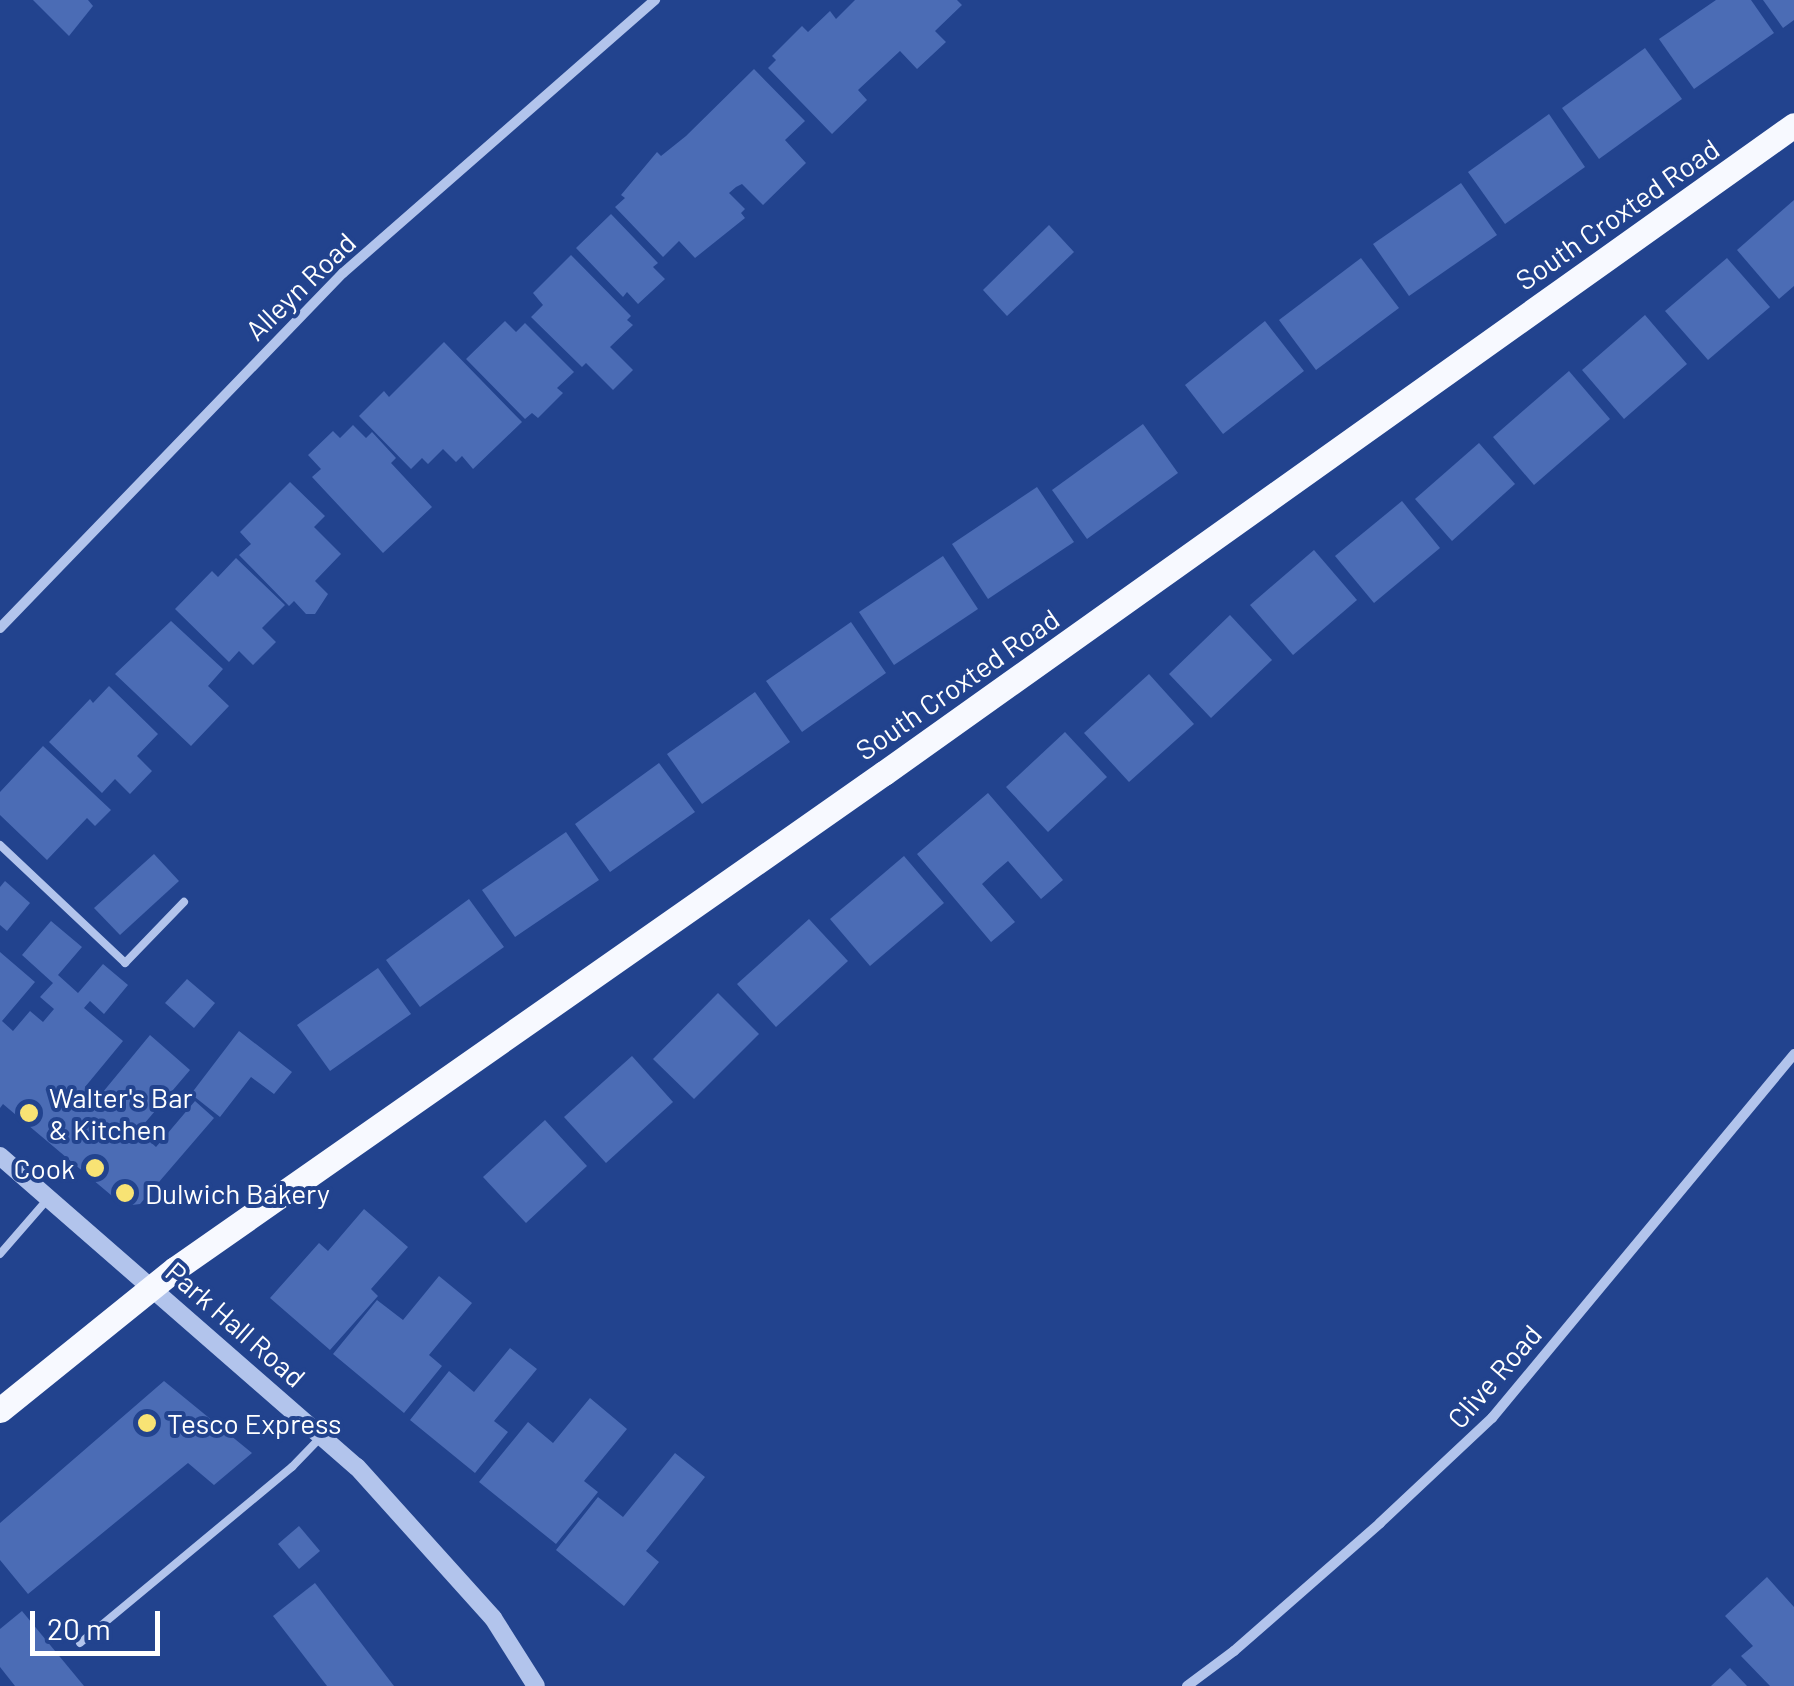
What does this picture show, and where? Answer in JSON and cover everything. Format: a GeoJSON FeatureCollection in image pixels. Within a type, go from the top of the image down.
{"type":"FeatureCollection","features":[{"type":"Feature","properties":{"kind":"main road","name":"South Croxted Road"},"geometry":{"type":"LineString","coordinates":[[0,1410],[152,1287],[1794,125]]}},
{"type":"Feature","properties":{"kind":"street","name":"Alleyn Road"},"geometry":{"type":"LineString","coordinates":[[0,628],[343,272],[654,0]]}},
{"type":"Feature","properties":{"kind":"street","name":"Clive Road"},"geometry":{"type":"LineString","coordinates":[[1188,1686],[1380,1523],[1492,1418],[1794,1054]]}},
{"type":"Feature","properties":{"kind":"street","name":"Park Hall Road"},"geometry":{"type":"LineString","coordinates":[[0,1156],[322,1436],[424,1538],[492,1618],[536,1686]]}},
{"type":"Feature","properties":{"kind":"lane"},"geometry":{"type":"LineString","coordinates":[[0,844],[125,963],[184,902]]}},
{"type":"Feature","properties":{"kind":"lane"},"geometry":{"type":"LineString","coordinates":[[0,1254],[49,1198]]}},
{"type":"Feature","properties":{"kind":"lane"},"geometry":{"type":"LineString","coordinates":[[80,1643],[292,1468],[322,1436]]}},
{"type":"Feature","properties":{"kind":"building"},"geometry":{"type":"Polygon","coordinates":[[[33,0],[88,0],[93,6],[69,36],[33,0]]]}},
{"type":"Feature","properties":{"kind":"building"},"geometry":{"type":"Polygon","coordinates":[[[855,0],[957,0],[962,5],[935,31],[946,42],[917,69],[900,51],[858,90],[867,100],[832,134],[768,68],[776,60],[772,56],[802,26],[808,32],[830,11],[836,19],[855,0]]]}},
{"type":"Feature","properties":{"kind":"building"},"geometry":{"type":"Polygon","coordinates":[[[1716,0],[1751,0],[1774,33],[1694,89],[1659,39],[1716,0]]]}},
{"type":"Feature","properties":{"kind":"building"},"geometry":{"type":"Polygon","coordinates":[[[1763,0],[1794,0],[1794,20],[1783,28],[1763,0]]]}},
{"type":"Feature","properties":{"kind":"building"},"geometry":{"type":"Polygon","coordinates":[[[1645,48],[1682,99],[1599,159],[1562,108],[1645,48]]]}},
{"type":"Feature","properties":{"kind":"building"},"geometry":{"type":"Polygon","coordinates":[[[754,69],[805,121],[785,140],[806,163],[763,205],[742,184],[736,187],[729,193],[745,209],[741,213],[745,218],[695,258],[679,241],[663,257],[615,207],[657,152],[661,156],[686,136],[754,69]]]}},
{"type":"Feature","properties":{"kind":"building"},"geometry":{"type":"Polygon","coordinates":[[[1549,114],[1585,167],[1505,224],[1468,172],[1549,114]]]}},
{"type":"Feature","properties":{"kind":"building"},"geometry":{"type":"Polygon","coordinates":[[[1461,183],[1497,235],[1409,296],[1373,244],[1461,183]]]}},
{"type":"Feature","properties":{"kind":"building"},"geometry":{"type":"Polygon","coordinates":[[[1794,200],[1794,286],[1779,299],[1737,250],[1794,200]]]}},
{"type":"Feature","properties":{"kind":"building"},"geometry":{"type":"Polygon","coordinates":[[[611,214],[658,263],[653,267],[665,279],[638,304],[627,292],[623,297],[576,248],[611,214]]]}},
{"type":"Feature","properties":{"kind":"building"},"geometry":{"type":"Polygon","coordinates":[[[1049,225],[1074,252],[1007,316],[983,290],[1049,225]]]}},
{"type":"Feature","properties":{"kind":"building"},"geometry":{"type":"Polygon","coordinates":[[[571,255],[631,316],[627,320],[633,325],[610,347],[633,370],[613,390],[586,363],[582,367],[531,317],[543,305],[533,293],[571,255]]]}},
{"type":"Feature","properties":{"kind":"building"},"geometry":{"type":"Polygon","coordinates":[[[1361,258],[1399,308],[1316,370],[1279,320],[1361,258]]]}},
{"type":"Feature","properties":{"kind":"building"},"geometry":{"type":"Polygon","coordinates":[[[1727,258],[1770,307],[1708,360],[1665,311],[1727,258]]]}},
{"type":"Feature","properties":{"kind":"building"},"geometry":{"type":"Polygon","coordinates":[[[1645,315],[1687,364],[1624,419],[1582,370],[1645,315]]]}},
{"type":"Feature","properties":{"kind":"building"},"geometry":{"type":"Polygon","coordinates":[[[505,321],[516,332],[525,323],[574,372],[557,388],[563,393],[538,418],[532,413],[525,419],[466,359],[505,321]]]}},
{"type":"Feature","properties":{"kind":"building"},"geometry":{"type":"Polygon","coordinates":[[[1265,321],[1304,371],[1223,434],[1185,385],[1265,321]]]}},
{"type":"Feature","properties":{"kind":"building"},"geometry":{"type":"Polygon","coordinates":[[[444,342],[522,422],[473,469],[462,456],[456,462],[443,449],[428,464],[422,458],[411,469],[359,416],[384,391],[389,397],[444,342]]]}},
{"type":"Feature","properties":{"kind":"building"},"geometry":{"type":"Polygon","coordinates":[[[1569,371],[1610,419],[1534,485],[1493,437],[1569,371]]]}},
{"type":"Feature","properties":{"kind":"building"},"geometry":{"type":"Polygon","coordinates":[[[1143,424],[1178,473],[1087,539],[1052,490],[1143,424]]]}},
{"type":"Feature","properties":{"kind":"building"},"geometry":{"type":"Polygon","coordinates":[[[353,425],[366,438],[372,432],[396,458],[391,463],[432,507],[383,553],[312,477],[321,469],[308,455],[333,431],[340,438],[353,425]]]}},
{"type":"Feature","properties":{"kind":"building"},"geometry":{"type":"Polygon","coordinates":[[[1479,443],[1515,484],[1452,541],[1415,499],[1479,443]]]}},
{"type":"Feature","properties":{"kind":"building"},"geometry":{"type":"Polygon","coordinates":[[[290,482],[325,516],[314,527],[341,554],[315,581],[328,594],[315,614],[306,614],[294,601],[289,606],[239,555],[251,544],[240,532],[290,482]]]}},
{"type":"Feature","properties":{"kind":"building"},"geometry":{"type":"Polygon","coordinates":[[[1037,487],[1074,542],[988,599],[952,544],[1037,487]]]}},
{"type":"Feature","properties":{"kind":"building"},"geometry":{"type":"Polygon","coordinates":[[[1402,501],[1440,548],[1374,603],[1335,556],[1402,501]]]}},
{"type":"Feature","properties":{"kind":"building"},"geometry":{"type":"Polygon","coordinates":[[[1314,550],[1357,600],[1293,655],[1250,605],[1314,550]]]}},
{"type":"Feature","properties":{"kind":"building"},"geometry":{"type":"Polygon","coordinates":[[[943,556],[978,609],[894,665],[859,612],[943,556]]]}},
{"type":"Feature","properties":{"kind":"building"},"geometry":{"type":"Polygon","coordinates":[[[236,558],[285,605],[262,628],[276,642],[253,665],[239,651],[229,662],[175,609],[212,571],[218,577],[236,558]]]}},
{"type":"Feature","properties":{"kind":"building"},"geometry":{"type":"Polygon","coordinates":[[[1230,615],[1272,660],[1211,718],[1169,674],[1230,615]]]}},
{"type":"Feature","properties":{"kind":"building"},"geometry":{"type":"Polygon","coordinates":[[[171,621],[223,669],[208,686],[229,706],[191,746],[115,674],[171,621]]]}},
{"type":"Feature","properties":{"kind":"building"},"geometry":{"type":"Polygon","coordinates":[[[851,622],[886,673],[802,732],[766,681],[851,622]]]}},
{"type":"Feature","properties":{"kind":"building"},"geometry":{"type":"Polygon","coordinates":[[[1149,674],[1194,724],[1129,782],[1084,733],[1149,674]]]}},
{"type":"Feature","properties":{"kind":"building"},"geometry":{"type":"Polygon","coordinates":[[[109,686],[158,734],[137,756],[152,771],[130,794],[115,779],[102,793],[49,742],[90,699],[93,703],[109,686]]]}},
{"type":"Feature","properties":{"kind":"building"},"geometry":{"type":"Polygon","coordinates":[[[755,692],[790,742],[702,804],[667,754],[755,692]]]}},
{"type":"Feature","properties":{"kind":"building"},"geometry":{"type":"Polygon","coordinates":[[[1065,732],[1107,777],[1048,832],[1006,787],[1065,732]]]}},
{"type":"Feature","properties":{"kind":"building"},"geometry":{"type":"Polygon","coordinates":[[[43,746],[111,810],[95,826],[87,818],[47,860],[0,815],[0,792],[43,746]]]}},
{"type":"Feature","properties":{"kind":"building"},"geometry":{"type":"Polygon","coordinates":[[[659,763],[695,812],[610,872],[575,824],[659,763]]]}},
{"type":"Feature","properties":{"kind":"building"},"geometry":{"type":"Polygon","coordinates":[[[988,793],[1063,880],[1041,899],[1008,861],[994,873],[982,884],[1015,922],[991,942],[917,854],[988,793]]]}},
{"type":"Feature","properties":{"kind":"building"},"geometry":{"type":"Polygon","coordinates":[[[566,832],[599,880],[515,937],[482,890],[566,832]]]}},
{"type":"Feature","properties":{"kind":"building"},"geometry":{"type":"Polygon","coordinates":[[[154,854],[179,881],[120,935],[94,908],[154,854]]]}},
{"type":"Feature","properties":{"kind":"building"},"geometry":{"type":"Polygon","coordinates":[[[904,856],[944,903],[870,966],[830,919],[904,856]]]}},
{"type":"Feature","properties":{"kind":"building"},"geometry":{"type":"Polygon","coordinates":[[[5,881],[30,903],[7,931],[0,925],[0,887],[5,881]]]}},
{"type":"Feature","properties":{"kind":"building"},"geometry":{"type":"Polygon","coordinates":[[[469,899],[504,947],[420,1007],[386,960],[469,899]]]}},
{"type":"Feature","properties":{"kind":"building"},"geometry":{"type":"Polygon","coordinates":[[[809,919],[848,961],[776,1027],[737,984],[809,919]]]}},
{"type":"Feature","properties":{"kind":"building"},"geometry":{"type":"Polygon","coordinates":[[[51,921],[82,947],[58,975],[78,993],[103,964],[128,985],[104,1014],[90,1001],[84,1008],[123,1041],[85,1087],[98,1098],[150,1035],[190,1070],[138,1131],[156,1147],[195,1101],[214,1118],[140,1204],[124,1206],[3,1104],[0,1108],[0,952],[35,982],[2,1021],[13,1031],[30,1011],[43,1022],[54,1009],[40,997],[53,983],[22,955],[51,921]]]}},
{"type":"Feature","properties":{"kind":"building"},"geometry":{"type":"Polygon","coordinates":[[[378,968],[411,1014],[330,1071],[297,1025],[378,968]]]}},
{"type":"Feature","properties":{"kind":"building"},"geometry":{"type":"Polygon","coordinates":[[[187,979],[215,1003],[194,1028],[165,1003],[187,979]]]}},
{"type":"Feature","properties":{"kind":"building"},"geometry":{"type":"Polygon","coordinates":[[[718,993],[759,1034],[694,1099],[653,1059],[718,993]]]}},
{"type":"Feature","properties":{"kind":"building"},"geometry":{"type":"Polygon","coordinates":[[[239,1031],[292,1072],[274,1094],[251,1077],[220,1117],[191,1094],[239,1031]]]}},
{"type":"Feature","properties":{"kind":"building"},"geometry":{"type":"Polygon","coordinates":[[[632,1056],[673,1102],[606,1163],[564,1117],[632,1056]]]}},
{"type":"Feature","properties":{"kind":"building"},"geometry":{"type":"Polygon","coordinates":[[[545,1120],[587,1166],[526,1223],[483,1177],[545,1120]]]}},
{"type":"Feature","properties":{"kind":"building"},"geometry":{"type":"Polygon","coordinates":[[[364,1209],[408,1247],[371,1289],[378,1296],[330,1350],[270,1298],[319,1243],[328,1251],[364,1209]]]}},
{"type":"Feature","properties":{"kind":"building"},"geometry":{"type":"Polygon","coordinates":[[[439,1276],[472,1303],[429,1355],[442,1366],[404,1413],[333,1354],[377,1300],[403,1320],[439,1276]]]}},
{"type":"Feature","properties":{"kind":"building"},"geometry":{"type":"Polygon","coordinates":[[[510,1348],[537,1369],[494,1421],[508,1432],[475,1473],[410,1420],[449,1371],[474,1392],[510,1348]]]}},
{"type":"Feature","properties":{"kind":"building"},"geometry":{"type":"Polygon","coordinates":[[[164,1381],[252,1453],[214,1485],[188,1463],[28,1594],[0,1560],[0,1523],[164,1381]]]}},
{"type":"Feature","properties":{"kind":"building"},"geometry":{"type":"Polygon","coordinates":[[[590,1398],[627,1429],[584,1481],[598,1492],[556,1544],[479,1482],[528,1422],[553,1443],[590,1398]]]}},
{"type":"Feature","properties":{"kind":"building"},"geometry":{"type":"Polygon","coordinates":[[[675,1453],[705,1477],[646,1551],[659,1562],[624,1606],[556,1550],[598,1497],[623,1517],[675,1453]]]}},
{"type":"Feature","properties":{"kind":"building"},"geometry":{"type":"Polygon","coordinates":[[[299,1526],[320,1551],[299,1569],[278,1544],[299,1526]]]}},
{"type":"Feature","properties":{"kind":"building"},"geometry":{"type":"Polygon","coordinates":[[[1767,1577],[1794,1607],[1794,1686],[1770,1686],[1741,1656],[1753,1646],[1725,1616],[1767,1577]]]}},
{"type":"Feature","properties":{"kind":"building"},"geometry":{"type":"Polygon","coordinates":[[[315,1583],[394,1686],[327,1686],[273,1616],[315,1583]]]}},
{"type":"Feature","properties":{"kind":"building"},"geometry":{"type":"Polygon","coordinates":[[[22,1611],[84,1686],[15,1686],[0,1667],[0,1629],[22,1611]]]}},
{"type":"Feature","properties":{"kind":"building"},"geometry":{"type":"Polygon","coordinates":[[[1730,1668],[1747,1686],[1711,1686],[1730,1668]]]}},
{"type":"Feature","properties":{"kind":"place","name":"Walter's Bar & Kitchen"},"geometry":{"type":"Point","coordinates":[29,1113]}},
{"type":"Feature","properties":{"kind":"place","name":"Cook"},"geometry":{"type":"Point","coordinates":[95,1168]}},
{"type":"Feature","properties":{"kind":"place","name":"Dulwich Bakery"},"geometry":{"type":"Point","coordinates":[125,1193]}},
{"type":"Feature","properties":{"kind":"place","name":"Tesco Express"},"geometry":{"type":"Point","coordinates":[147,1423]}}]}
